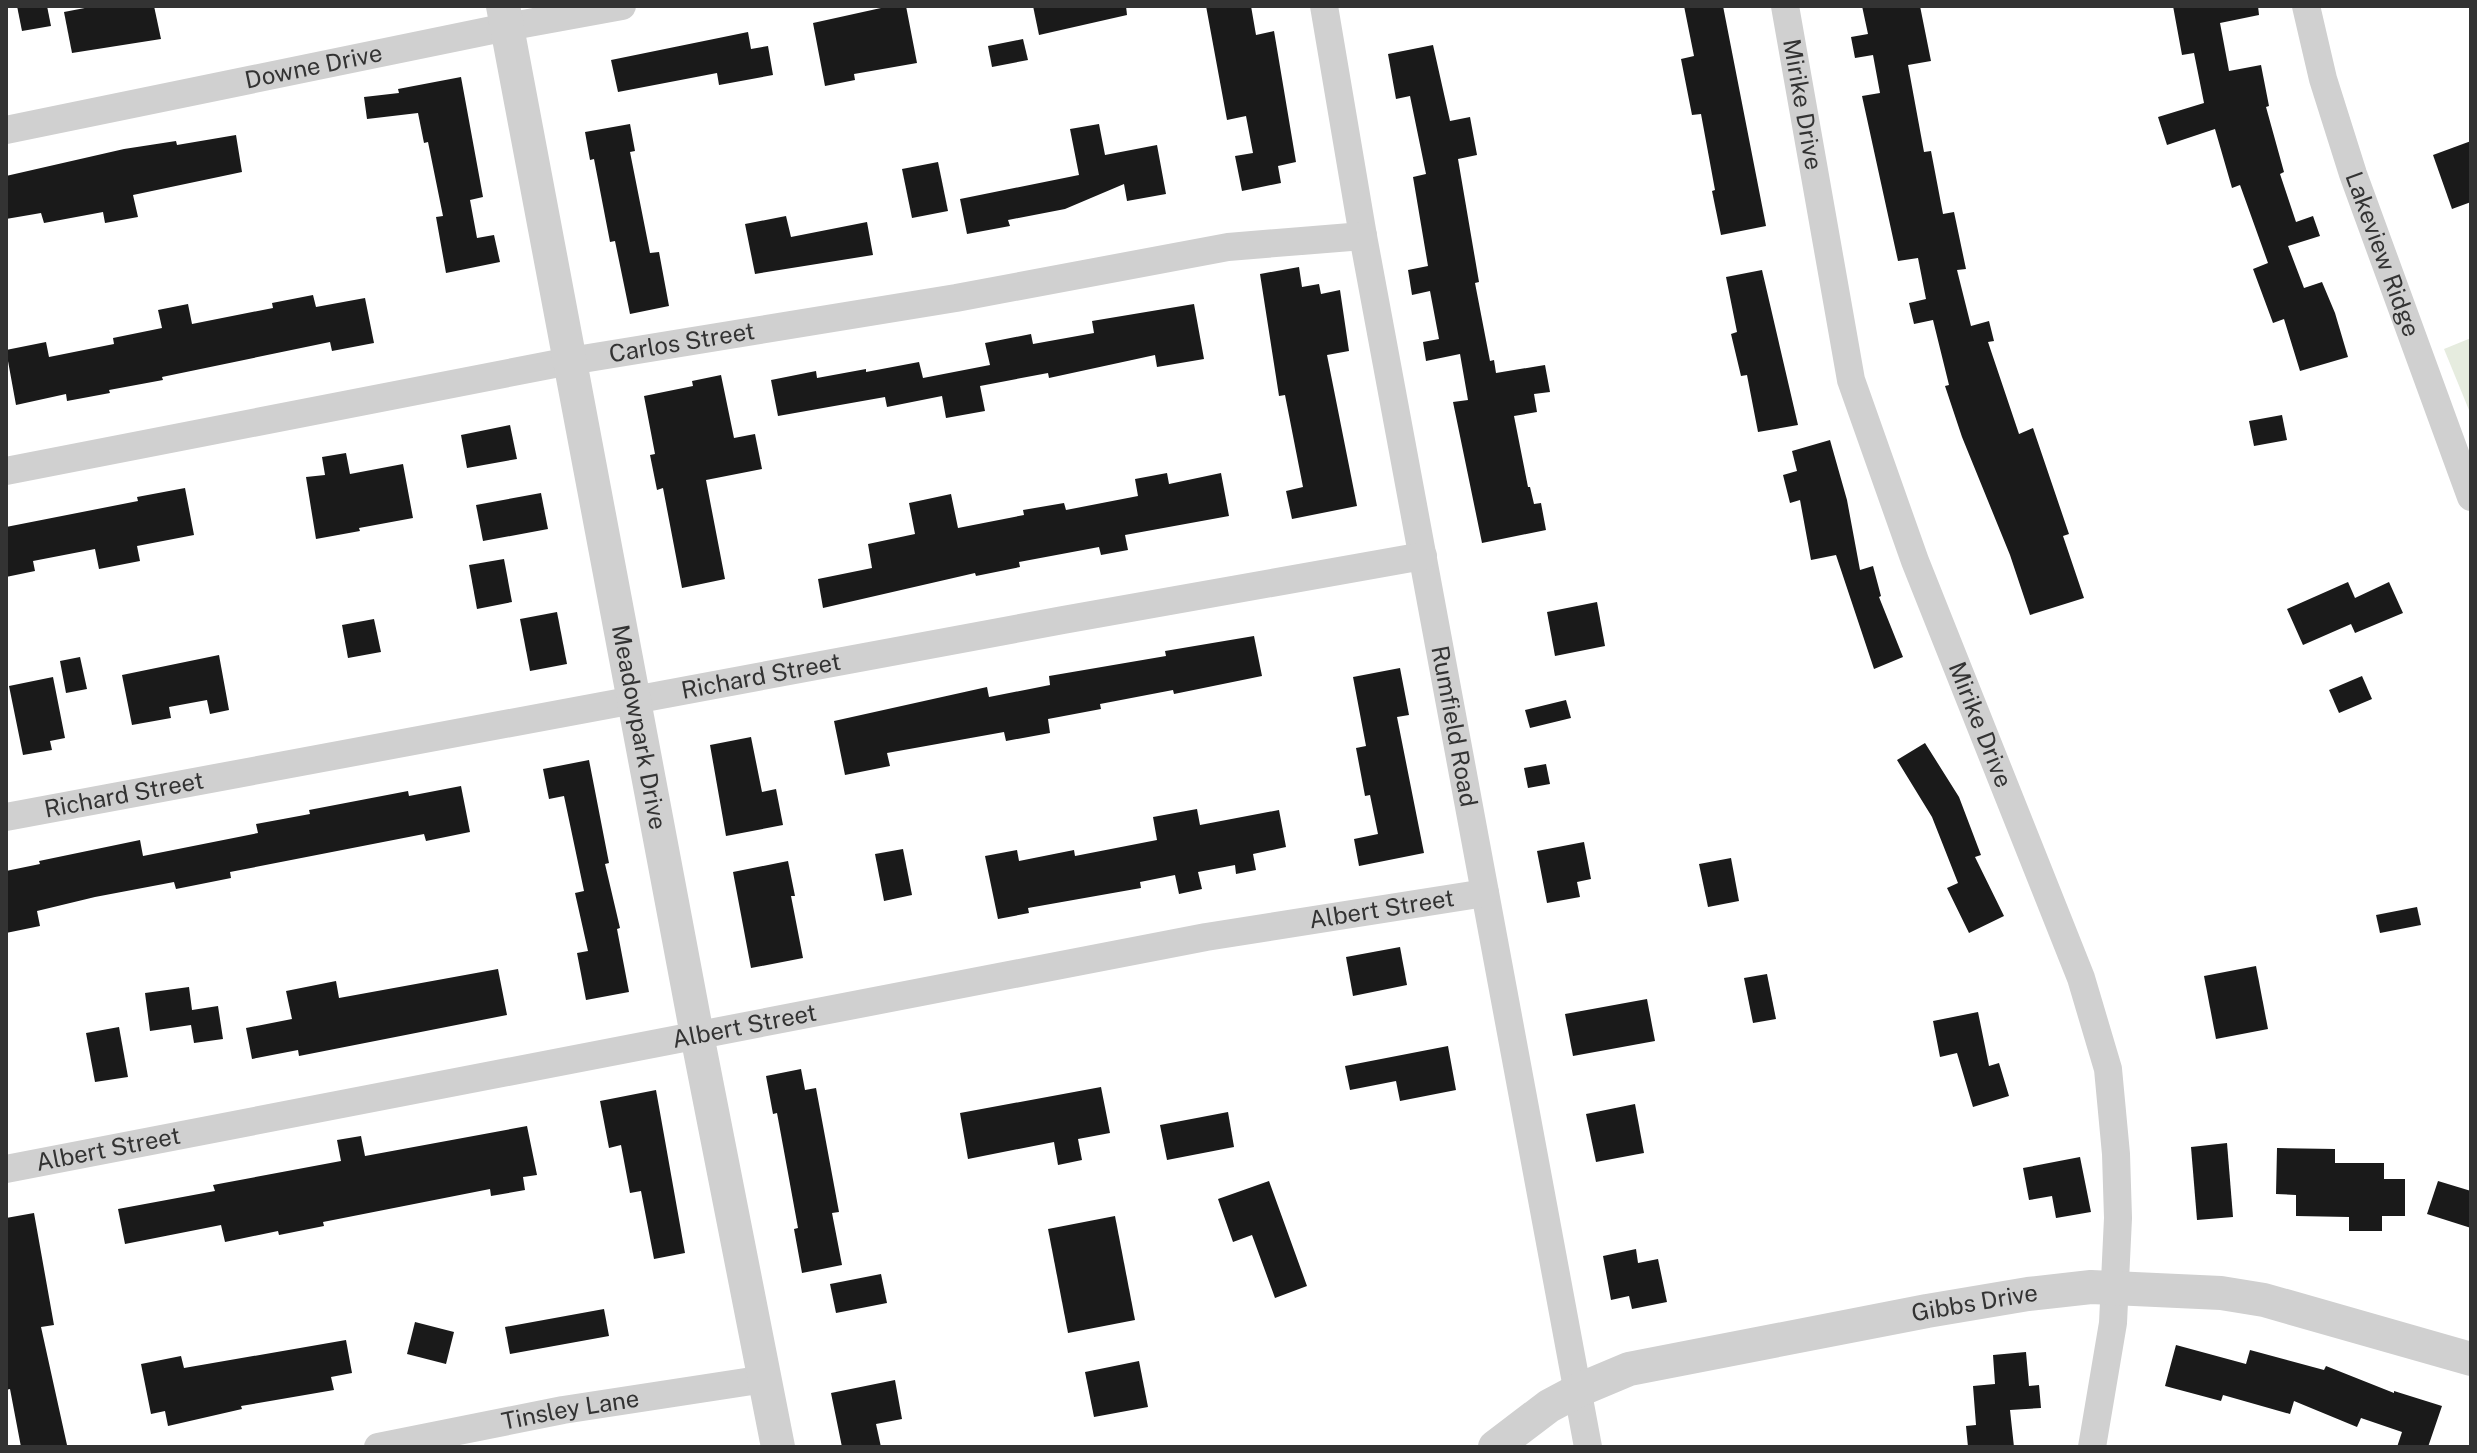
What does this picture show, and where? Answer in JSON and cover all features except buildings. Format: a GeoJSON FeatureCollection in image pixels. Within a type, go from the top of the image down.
{"type":"FeatureCollection","features":[{"type":"Feature","properties":{"kind":"street","name":"Downe Drive"},"geometry":{"type":"LineString","coordinates":[[6,130],[505,16],[622,6]]}},
{"type":"Feature","properties":{"kind":"street","name":"Rumfield Road"},"geometry":{"type":"LineString","coordinates":[[1324,6],[1363,236],[1588,1447]]}},
{"type":"Feature","properties":{"kind":"street","name":"Mirike Drive"},"geometry":{"type":"LineString","coordinates":[[1785,6],[1851,380],[1915,561],[2081,978],[2108,1069],[2118,1218],[2113,1323],[2092,1447]]}},
{"type":"Feature","properties":{"kind":"street","name":"Lakeview Ridge"},"geometry":{"type":"LineString","coordinates":[[2306,6],[2323,79],[2353,174],[2471,497]]}},
{"type":"Feature","properties":{"kind":"street","name":"Meadowpark Drive"},"geometry":{"type":"LineString","coordinates":[[505,16],[778,1447]]}},
{"type":"Feature","properties":{"kind":"street","name":"Carlos Street"},"geometry":{"type":"LineString","coordinates":[[6,471],[570,361],[956,298],[1228,247],[1363,236]]}},
{"type":"Feature","properties":{"kind":"street","name":"Richard Street"},"geometry":{"type":"LineString","coordinates":[[6,817],[1423,556]]}},
{"type":"Feature","properties":{"kind":"street","name":"Albert Street"},"geometry":{"type":"LineString","coordinates":[[6,1169],[1206,937],[1485,893]]}},
{"type":"Feature","properties":{"kind":"street","name":"Gibbs Drive"},"geometry":{"type":"LineString","coordinates":[[1495,1447],[1549,1406],[1629,1369],[2028,1294],[2091,1287],[2221,1293],[2264,1300],[2471,1359]]}},
{"type":"Feature","properties":{"kind":"street","name":"Tinsley Lane"},"geometry":{"type":"LineString","coordinates":[[378,1447],[563,1410],[765,1379]]}},
{"type":"Feature","properties":{"kind":"shaded area"},"geometry":{"type":"Polygon","coordinates":[[[2471,338],[2471,415],[2444,349],[2471,338]]]}}]}
